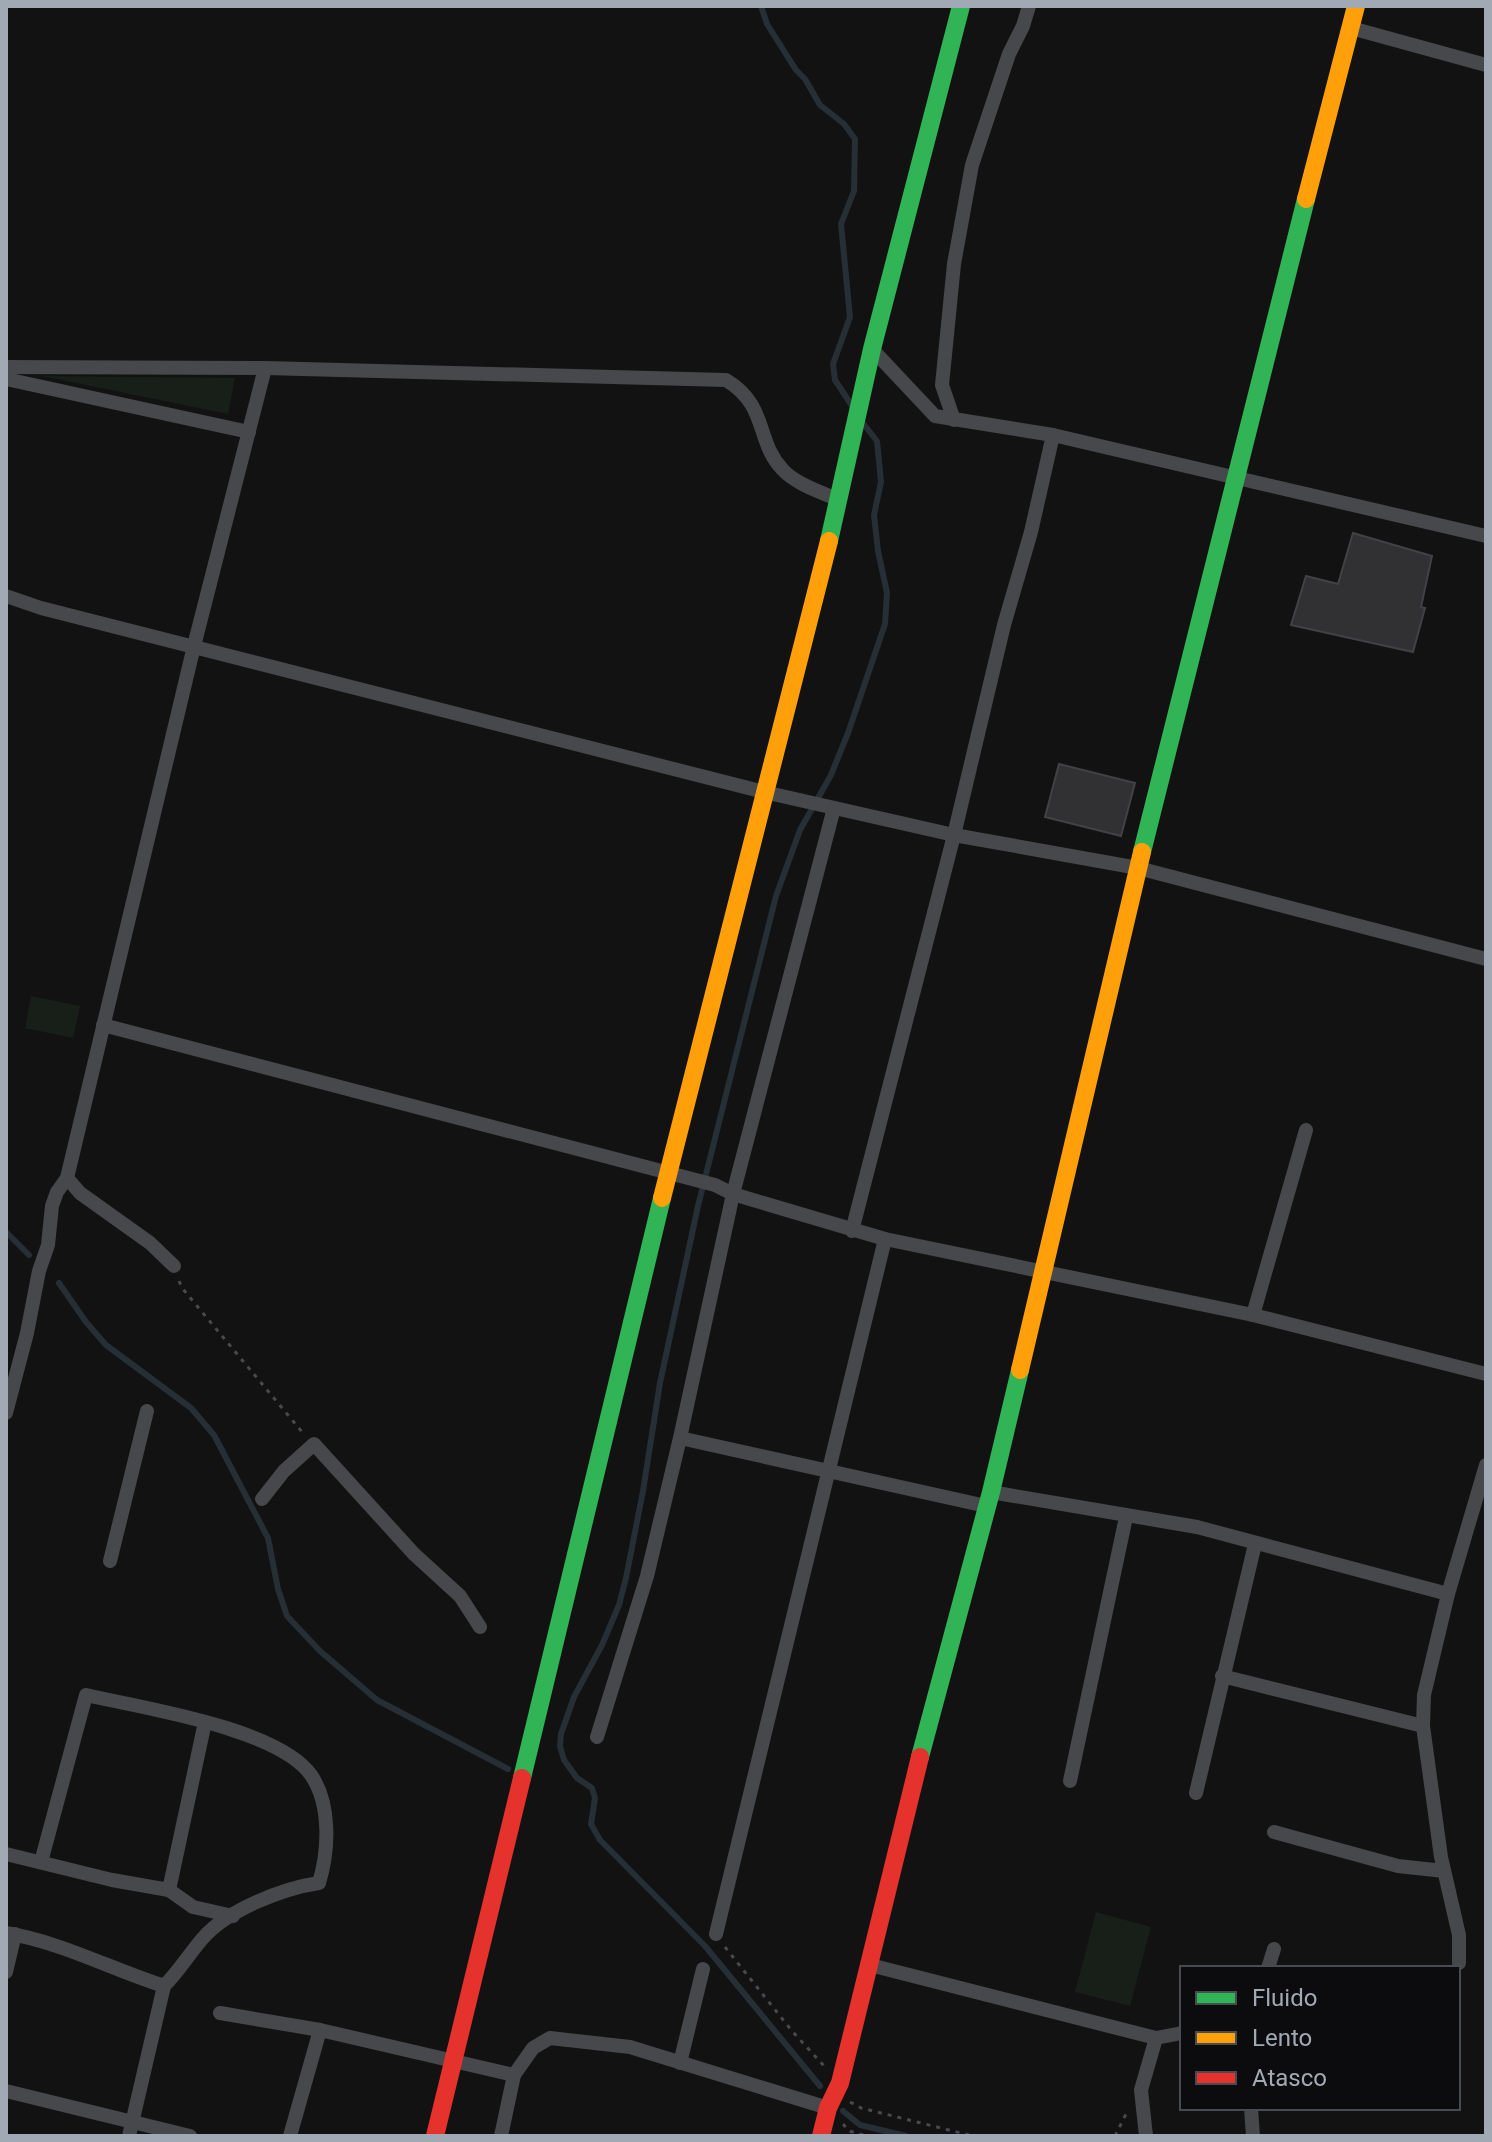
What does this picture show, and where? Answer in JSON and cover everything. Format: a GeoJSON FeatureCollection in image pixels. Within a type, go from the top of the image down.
{"type":"FeatureCollection","features":[{"type":"Feature","properties":{"kind":"street"},"geometry":{"type":"LineString","coordinates":[[435,2136],[668,1173],[839,500],[872,349],[961,6]]}},
{"type":"Feature","properties":{"kind":"street"},"geometry":{"type":"LineString","coordinates":[[954,420],[942,385],[954,264],[972,165],[1009,54],[1029,6]]}},
{"type":"Feature","properties":{"kind":"street"},"geometry":{"type":"LineString","coordinates":[[821,2136],[828,2108],[840,2083],[921,1752],[988,1499],[1138,868],[1356,6]]}},
{"type":"Feature","properties":{"kind":"street"},"geometry":{"type":"LineString","coordinates":[[1351,28],[1486,65]]}},
{"type":"Feature","properties":{"kind":"street"},"geometry":{"type":"LineString","coordinates":[[872,349],[935,416],[1053,435],[1486,536]]}},
{"type":"Feature","properties":{"kind":"street"},"geometry":{"type":"LineString","coordinates":[[6,367],[265,368],[726,380],[742,390],[751,401],[773,456],[783,470],[839,500]]}},
{"type":"Feature","properties":{"kind":"street"},"geometry":{"type":"LineString","coordinates":[[6,1413],[39,1271],[48,1245],[52,1206],[67,1178],[194,646],[265,368]]}},
{"type":"Feature","properties":{"kind":"street"},"geometry":{"type":"LineString","coordinates":[[6,379],[249,432]]}},
{"type":"Feature","properties":{"kind":"street"},"geometry":{"type":"LineString","coordinates":[[852,1231],[954,835],[1004,625],[1031,532],[1053,435]]}},
{"type":"Feature","properties":{"kind":"street"},"geometry":{"type":"LineString","coordinates":[[6,596],[764,792],[954,835],[1138,868],[1486,959]]}},
{"type":"Feature","properties":{"kind":"street"},"geometry":{"type":"LineString","coordinates":[[597,1737],[647,1576],[733,1194],[834,808]]}},
{"type":"Feature","properties":{"kind":"street"},"geometry":{"type":"LineString","coordinates":[[103,1025],[715,1185],[733,1194],[852,1231],[1253,1315],[1486,1374]]}},
{"type":"Feature","properties":{"kind":"street"},"geometry":{"type":"LineString","coordinates":[[1253,1315],[1306,1130]]}},
{"type":"Feature","properties":{"kind":"street"},"geometry":{"type":"LineString","coordinates":[[67,1178],[80,1193],[138,1234],[174,1266]]}},
{"type":"Feature","properties":{"kind":"street"},"geometry":{"type":"LineString","coordinates":[[716,1934],[885,1239]]}},
{"type":"Feature","properties":{"kind":"street"},"geometry":{"type":"LineString","coordinates":[[110,1561],[147,1411]]}},
{"type":"Feature","properties":{"kind":"street"},"geometry":{"type":"LineString","coordinates":[[680,1438],[828,1470],[988,1499],[1197,1527],[1448,1594]]}},
{"type":"Feature","properties":{"kind":"street"},"geometry":{"type":"LineString","coordinates":[[262,1499],[284,1471],[314,1444],[414,1554],[460,1596],[480,1627]]}},
{"type":"Feature","properties":{"kind":"street"},"geometry":{"type":"LineString","coordinates":[[1459,1963],[1459,1935],[1444,1871],[1423,1726],[1424,1695],[1448,1594],[1486,1465]]}},
{"type":"Feature","properties":{"kind":"street"},"geometry":{"type":"LineString","coordinates":[[1070,1781],[1126,1517]]}},
{"type":"Feature","properties":{"kind":"street"},"geometry":{"type":"LineString","coordinates":[[1196,1793],[1255,1544]]}},
{"type":"Feature","properties":{"kind":"street"},"geometry":{"type":"LineString","coordinates":[[1222,1676],[1423,1726]]}},
{"type":"Feature","properties":{"kind":"street"},"geometry":{"type":"LineString","coordinates":[[41,1862],[86,1695],[248,1733],[309,1772],[323,1806],[327,1839],[319,1883],[292,1887],[233,1916],[204,1936],[164,1986],[131,2129]]}},
{"type":"Feature","properties":{"kind":"street"},"geometry":{"type":"LineString","coordinates":[[169,1890],[205,1722]]}},
{"type":"Feature","properties":{"kind":"street"},"geometry":{"type":"LineString","coordinates":[[1274,1832],[1398,1866],[1444,1871]]}},
{"type":"Feature","properties":{"kind":"street"},"geometry":{"type":"LineString","coordinates":[[6,1854],[112,1880],[169,1890],[193,1907],[233,1916]]}},
{"type":"Feature","properties":{"kind":"street"},"geometry":{"type":"LineString","coordinates":[[6,1972],[10,1934],[44,1941],[164,1986]]}},
{"type":"Feature","properties":{"kind":"street"},"geometry":{"type":"LineString","coordinates":[[1269,1966],[1274,1949]]}},
{"type":"Feature","properties":{"kind":"street"},"geometry":{"type":"LineString","coordinates":[[870,1965],[1156,2038],[1180,2033]]}},
{"type":"Feature","properties":{"kind":"street"},"geometry":{"type":"LineString","coordinates":[[680,2063],[703,1969]]}},
{"type":"Feature","properties":{"kind":"street"},"geometry":{"type":"LineString","coordinates":[[220,2013],[320,2030],[514,2075]]}},
{"type":"Feature","properties":{"kind":"street"},"geometry":{"type":"LineString","coordinates":[[290,2136],[320,2030]]}},
{"type":"Feature","properties":{"kind":"street"},"geometry":{"type":"LineString","coordinates":[[501,2136],[514,2075],[533,2048],[550,2038],[621,2046],[828,2108]]}},
{"type":"Feature","properties":{"kind":"street"},"geometry":{"type":"LineString","coordinates":[[1146,2136],[1141,2090],[1156,2038]]}},
{"type":"Feature","properties":{"kind":"street"},"geometry":{"type":"LineString","coordinates":[[6,2091],[131,2129],[190,2136]]}},
{"type":"Feature","properties":{"kind":"street"},"geometry":{"type":"LineString","coordinates":[[1251,2110],[1253,2136]]}},
{"type":"Feature","properties":{"kind":"path"},"geometry":{"type":"LineString","coordinates":[[174,1266],[182,1288],[314,1444]]}},
{"type":"Feature","properties":{"kind":"path"},"geometry":{"type":"LineString","coordinates":[[716,1934],[792,2031],[840,2083],[851,2103],[973,2136]]}},
{"type":"Feature","properties":{"kind":"path"},"geometry":{"type":"LineString","coordinates":[[828,2108],[849,2131],[867,2136]]}},
{"type":"Feature","properties":{"kind":"shaded area"},"geometry":{"type":"Polygon","coordinates":[[[42,376],[235,378],[228,414],[42,376]]]}},
{"type":"Feature","properties":{"kind":"shaded area"},"geometry":{"type":"Polygon","coordinates":[[[31,996],[80,1006],[73,1038],[25,1028],[31,996]]]}},
{"type":"Feature","properties":{"kind":"shaded area"},"geometry":{"type":"Polygon","coordinates":[[[1096,1912],[1151,1927],[1130,2006],[1075,1992],[1096,1912]]]}},
{"type":"Feature","properties":{"kind":"building"},"geometry":{"type":"Polygon","coordinates":[[[1353,533],[1432,556],[1421,607],[1425,608],[1413,652],[1291,625],[1306,576],[1338,584],[1353,533]]]}},
{"type":"Feature","properties":{"kind":"building"},"geometry":{"type":"Polygon","coordinates":[[[1059,764],[1135,783],[1121,836],[1045,817],[1059,764]]]}},
{"type":"Feature","properties":{"kind":"waterway"},"geometry":{"type":"LineString","coordinates":[[761,6],[767,24],[820,105],[844,124],[855,139],[854,191],[841,224],[850,317],[833,364],[835,380],[854,409]]}},
{"type":"Feature","properties":{"kind":"waterway"},"geometry":{"type":"LineString","coordinates":[[820,2086],[705,1946],[600,1840],[591,1824],[595,1798],[592,1788],[577,1778],[564,1760],[560,1746],[574,1697],[602,1645],[619,1605],[626,1578],[660,1383],[698,1206],[776,896],[800,830],[831,775],[848,733],[885,624],[887,593],[874,515],[881,482],[877,441],[862,422]]}},
{"type":"Feature","properties":{"kind":"waterway"},"geometry":{"type":"LineString","coordinates":[[6,1232],[29,1255]]}},
{"type":"Feature","properties":{"kind":"waterway"},"geometry":{"type":"LineString","coordinates":[[59,1283],[106,1345],[191,1408],[214,1435],[268,1538],[287,1616],[320,1651],[377,1700],[508,1769]]}},
{"type":"Feature","properties":{"kind":"waterway"},"geometry":{"type":"LineString","coordinates":[[843,2111],[860,2125],[906,2136]]}},
{"type":"Feature","properties":{"kind":"traffic: fast"},"geometry":{"type":"LineString","coordinates":[[829,541],[872,349],[961,6]]}},
{"type":"Feature","properties":{"kind":"traffic: fast"},"geometry":{"type":"LineString","coordinates":[[1142,852],[1306,199]]}},
{"type":"Feature","properties":{"kind":"traffic: fast"},"geometry":{"type":"LineString","coordinates":[[522,1778],[662,1198]]}},
{"type":"Feature","properties":{"kind":"traffic: fast"},"geometry":{"type":"LineString","coordinates":[[920,1757],[991,1492],[1020,1370]]}},
{"type":"Feature","properties":{"kind":"traffic: slow"},"geometry":{"type":"LineString","coordinates":[[1306,199],[1356,6]]}},
{"type":"Feature","properties":{"kind":"traffic: slow"},"geometry":{"type":"LineString","coordinates":[[662,1198],[829,541]]}},
{"type":"Feature","properties":{"kind":"traffic: slow"},"geometry":{"type":"LineString","coordinates":[[1020,1370],[1142,852]]}},
{"type":"Feature","properties":{"kind":"traffic: jam"},"geometry":{"type":"LineString","coordinates":[[821,2136],[828,2108],[840,2083],[920,1757]]}},
{"type":"Feature","properties":{"kind":"traffic: jam"},"geometry":{"type":"LineString","coordinates":[[435,2136],[522,1778]]}}]}
